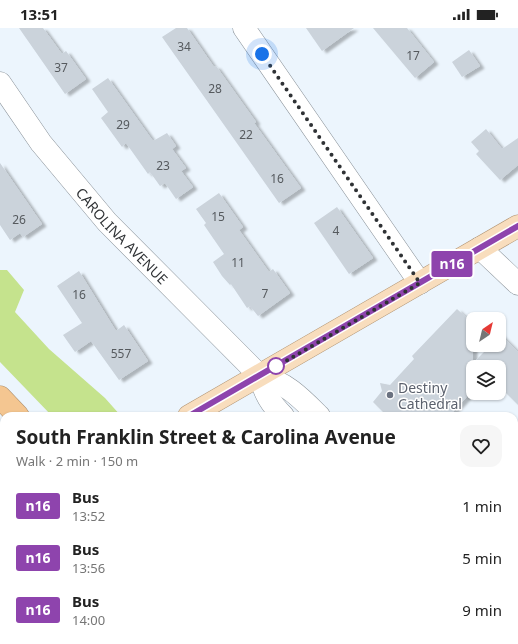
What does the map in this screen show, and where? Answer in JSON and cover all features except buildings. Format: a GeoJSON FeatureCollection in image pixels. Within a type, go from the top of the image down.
{"type":"FeatureCollection","features":[{"type":"Feature","properties":{"kind":"highway"},"geometry":{"type":"LineString","coordinates":[[0,396],[14,412]]}},
{"type":"Feature","properties":{"kind":"main road"},"geometry":{"type":"LineString","coordinates":[[196,412],[518,226]]}},
{"type":"Feature","properties":{"kind":"street"},"geometry":{"type":"LineString","coordinates":[[244,28],[420,283]]}},
{"type":"Feature","properties":{"kind":"street","name":"CAROLINA AVENUE"},"geometry":{"type":"LineString","coordinates":[[0,83],[41,142],[107,222],[260,376]]}},
{"type":"Feature","properties":{"kind":"street"},"geometry":{"type":"LineString","coordinates":[[480,248],[518,284]]}},
{"type":"Feature","properties":{"kind":"street"},"geometry":{"type":"LineString","coordinates":[[279,412],[268,399],[262,387],[260,376],[274,380],[286,386],[296,393],[315,412]]}},
{"type":"Feature","properties":{"kind":"green space"},"geometry":{"type":"Polygon","coordinates":[[[0,270],[7,270],[24,290],[15,312],[49,349],[105,398],[117,412],[48,412],[0,362],[0,270]]]}},
{"type":"Feature","properties":{"kind":"bus line","name":"n16"},"geometry":{"type":"LineString","coordinates":[[196,412],[518,226]]}},
{"type":"Feature","properties":{"kind":"place","name":"Destiny Cathedral"},"geometry":{"type":"Point","coordinates":[390,395]}},
{"type":"Feature","properties":{"kind":"route"},"geometry":{"type":"LineString","coordinates":[[262,54],[420,283],[274,368],[276,366]]}}]}
